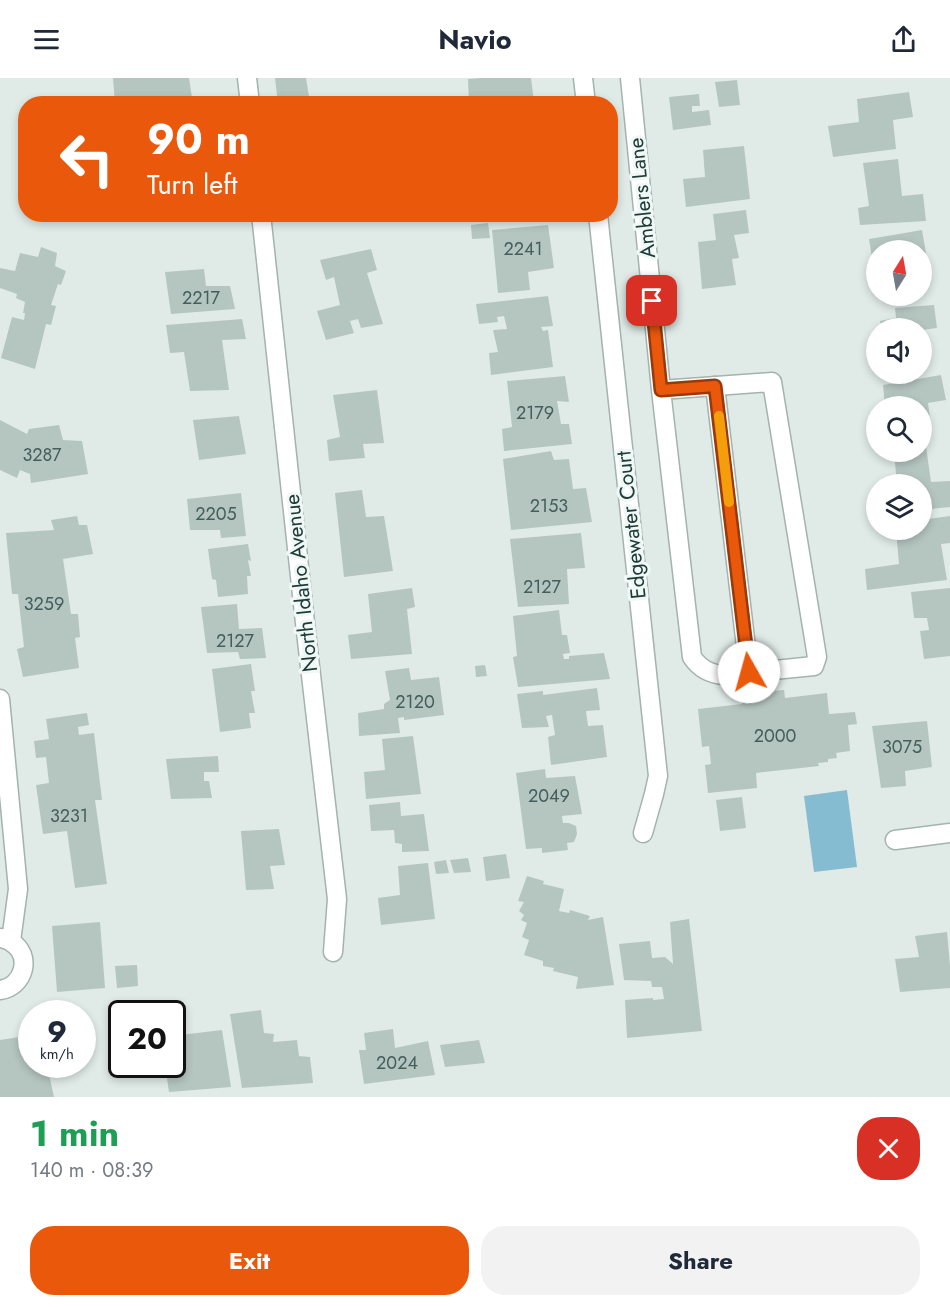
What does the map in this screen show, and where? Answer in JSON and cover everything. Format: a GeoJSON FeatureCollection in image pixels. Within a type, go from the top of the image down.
{"type":"FeatureCollection","features":[{"type":"Feature","properties":{"kind":"street"},"geometry":{"type":"LineString","coordinates":[[247,78],[248,96]]}},
{"type":"Feature","properties":{"kind":"street"},"geometry":{"type":"LineString","coordinates":[[583,78],[585,96]]}},
{"type":"Feature","properties":{"kind":"street","name":"Amblers Lane"},"geometry":{"type":"LineString","coordinates":[[630,78],[661,390],[692,657],[700,667],[716,674],[814,666],[817,657],[772,382],[715,386]]}},
{"type":"Feature","properties":{"kind":"street","name":"North Idaho Avenue"},"geometry":{"type":"LineString","coordinates":[[262,222],[337,899],[333,952]]}},
{"type":"Feature","properties":{"kind":"street","name":"Edgewater Court"},"geometry":{"type":"LineString","coordinates":[[599,222],[658,776],[643,833]]}},
{"type":"Feature","properties":{"kind":"street"},"geometry":{"type":"LineString","coordinates":[[661,390],[715,386],[749,672]]}},
{"type":"Feature","properties":{"kind":"street"},"geometry":{"type":"LineString","coordinates":[[0,699],[18,889],[5,940],[18,948],[23,958],[24,968],[14,986],[0,990]]}},
{"type":"Feature","properties":{"kind":"street"},"geometry":{"type":"LineString","coordinates":[[895,840],[950,833]]}},
{"type":"Feature","properties":{"kind":"water"},"geometry":{"type":"Polygon","coordinates":[[[847,790],[857,867],[814,872],[804,796],[847,790]]]}},
{"type":"Feature","properties":{"kind":"building"},"geometry":{"type":"Polygon","coordinates":[[[113,78],[189,78],[192,96],[114,96],[113,78]]]}},
{"type":"Feature","properties":{"kind":"building"},"geometry":{"type":"Polygon","coordinates":[[[275,78],[306,78],[309,96],[277,96],[275,78]]]}},
{"type":"Feature","properties":{"kind":"building"},"geometry":{"type":"Polygon","coordinates":[[[531,78],[533,96],[469,96],[468,79],[531,78]]]}},
{"type":"Feature","properties":{"kind":"building"},"geometry":{"type":"Polygon","coordinates":[[[737,80],[740,105],[719,107],[715,82],[737,80]]]}},
{"type":"Feature","properties":{"kind":"building"},"geometry":{"type":"Polygon","coordinates":[[[909,92],[913,117],[893,120],[896,149],[833,157],[828,126],[859,122],[857,99],[909,92]]]}},
{"type":"Feature","properties":{"kind":"building"},"geometry":{"type":"Polygon","coordinates":[[[699,94],[700,106],[692,106],[692,112],[709,110],[711,125],[673,130],[669,97],[699,94]]]}},
{"type":"Feature","properties":{"kind":"building"},"geometry":{"type":"Polygon","coordinates":[[[744,146],[750,199],[686,207],[683,179],[705,177],[703,150],[744,146]]]}},
{"type":"Feature","properties":{"kind":"building"},"geometry":{"type":"Polygon","coordinates":[[[898,159],[902,196],[923,194],[926,221],[860,225],[858,208],[869,206],[863,163],[898,159]]]}},
{"type":"Feature","properties":{"kind":"building"},"geometry":{"type":"Polygon","coordinates":[[[746,210],[749,233],[734,235],[739,258],[732,259],[736,285],[702,289],[698,242],[716,240],[713,214],[746,210]]]}},
{"type":"Feature","properties":{"kind":"building"},"geometry":{"type":"Polygon","coordinates":[[[488,223],[490,238],[472,239],[471,225],[488,223]]]}},
{"type":"Feature","properties":{"kind":"building"},"geometry":{"type":"Polygon","coordinates":[[[548,225],[554,268],[528,272],[530,290],[498,293],[492,230],[548,225]]]}},
{"type":"Feature","properties":{"kind":"building"},"geometry":{"type":"Polygon","coordinates":[[[922,230],[924,240],[869,240],[922,230]]]}},
{"type":"Feature","properties":{"kind":"building"},"geometry":{"type":"Polygon","coordinates":[[[41,247],[57,253],[55,266],[66,271],[61,285],[58,284],[51,305],[56,306],[51,325],[46,324],[35,369],[1,358],[12,317],[24,320],[25,302],[16,298],[17,294],[0,288],[0,268],[15,271],[20,253],[38,257],[41,247]]]}},
{"type":"Feature","properties":{"kind":"building"},"geometry":{"type":"Polygon","coordinates":[[[371,249],[377,270],[367,273],[383,324],[361,328],[358,319],[350,321],[354,333],[326,340],[317,311],[340,305],[334,277],[326,280],[320,260],[371,249]]]}},
{"type":"Feature","properties":{"kind":"building"},"geometry":{"type":"Polygon","coordinates":[[[204,269],[206,286],[230,286],[235,309],[171,314],[165,272],[204,269]]]}},
{"type":"Feature","properties":{"kind":"building"},"geometry":{"type":"Polygon","coordinates":[[[548,296],[553,326],[541,327],[543,331],[548,330],[553,367],[491,375],[489,353],[498,352],[493,330],[507,329],[504,316],[497,317],[498,322],[479,324],[476,304],[548,296]]]}},
{"type":"Feature","properties":{"kind":"building"},"geometry":{"type":"Polygon","coordinates":[[[934,305],[937,328],[932,329],[932,318],[896,318],[895,308],[934,305]]]}},
{"type":"Feature","properties":{"kind":"building"},"geometry":{"type":"Polygon","coordinates":[[[242,319],[246,339],[222,340],[229,390],[190,391],[184,352],[170,353],[166,325],[242,319]]]}},
{"type":"Feature","properties":{"kind":"building"},"geometry":{"type":"Polygon","coordinates":[[[941,375],[946,400],[932,402],[932,396],[884,396],[883,385],[932,384],[932,377],[941,375]]]}},
{"type":"Feature","properties":{"kind":"building"},"geometry":{"type":"Polygon","coordinates":[[[565,376],[569,402],[557,401],[561,424],[569,424],[572,444],[504,451],[502,429],[512,427],[507,381],[565,376]]]}},
{"type":"Feature","properties":{"kind":"building"},"geometry":{"type":"Polygon","coordinates":[[[377,390],[384,443],[363,444],[365,458],[329,461],[327,440],[340,437],[333,395],[377,390]]]}},
{"type":"Feature","properties":{"kind":"building"},"geometry":{"type":"Polygon","coordinates":[[[239,416],[246,454],[199,460],[193,420],[239,416]]]}},
{"type":"Feature","properties":{"kind":"building"},"geometry":{"type":"Polygon","coordinates":[[[0,420],[27,434],[29,429],[59,425],[63,440],[82,441],[88,474],[31,483],[30,474],[20,470],[17,478],[0,470],[0,420]]]}},
{"type":"Feature","properties":{"kind":"building"},"geometry":{"type":"Polygon","coordinates":[[[551,451],[554,460],[569,459],[573,489],[586,488],[592,522],[511,530],[503,459],[551,451]]]}},
{"type":"Feature","properties":{"kind":"building"},"geometry":{"type":"Polygon","coordinates":[[[895,462],[928,462],[930,474],[896,474],[895,462]]]}},
{"type":"Feature","properties":{"kind":"building"},"geometry":{"type":"Polygon","coordinates":[[[950,481],[950,507],[932,509],[932,482],[950,481]]]}},
{"type":"Feature","properties":{"kind":"building"},"geometry":{"type":"Polygon","coordinates":[[[362,490],[366,517],[384,516],[393,571],[344,577],[335,493],[362,490]]]}},
{"type":"Feature","properties":{"kind":"building"},"geometry":{"type":"Polygon","coordinates":[[[241,493],[246,536],[221,538],[220,530],[190,530],[187,499],[241,493]]]}},
{"type":"Feature","properties":{"kind":"building"},"geometry":{"type":"Polygon","coordinates":[[[77,516],[79,525],[87,525],[93,554],[63,559],[71,614],[78,614],[80,637],[75,638],[79,668],[23,677],[17,649],[24,647],[18,594],[12,594],[6,533],[54,530],[51,520],[77,516]]]}},
{"type":"Feature","properties":{"kind":"building"},"geometry":{"type":"Polygon","coordinates":[[[950,516],[950,543],[941,544],[947,580],[867,590],[865,569],[899,564],[897,540],[932,540],[932,518],[950,516]]]}},
{"type":"Feature","properties":{"kind":"building"},"geometry":{"type":"Polygon","coordinates":[[[581,533],[585,568],[567,569],[569,604],[518,607],[510,539],[581,533]]]}},
{"type":"Feature","properties":{"kind":"building"},"geometry":{"type":"Polygon","coordinates":[[[248,544],[251,576],[247,576],[248,594],[218,597],[216,580],[212,579],[208,549],[248,544]]]}},
{"type":"Feature","properties":{"kind":"building"},"geometry":{"type":"Polygon","coordinates":[[[412,588],[415,607],[407,609],[412,654],[351,659],[348,635],[372,632],[368,594],[412,588]]]}},
{"type":"Feature","properties":{"kind":"building"},"geometry":{"type":"Polygon","coordinates":[[[950,588],[950,656],[924,659],[920,631],[929,630],[927,618],[914,618],[911,592],[950,588]]]}},
{"type":"Feature","properties":{"kind":"building"},"geometry":{"type":"Polygon","coordinates":[[[237,604],[239,629],[262,628],[266,658],[240,659],[238,652],[207,653],[201,607],[237,604]]]}},
{"type":"Feature","properties":{"kind":"building"},"geometry":{"type":"Polygon","coordinates":[[[559,610],[562,635],[567,635],[570,653],[563,654],[564,659],[569,659],[569,656],[604,653],[610,679],[518,687],[513,657],[517,656],[513,616],[559,610]]]}},
{"type":"Feature","properties":{"kind":"building"},"geometry":{"type":"Polygon","coordinates":[[[251,664],[255,691],[251,691],[255,713],[249,713],[251,728],[220,732],[212,669],[251,664]]]}},
{"type":"Feature","properties":{"kind":"building"},"geometry":{"type":"Polygon","coordinates":[[[485,665],[487,676],[476,677],[475,666],[485,665]]]}},
{"type":"Feature","properties":{"kind":"building"},"geometry":{"type":"Polygon","coordinates":[[[409,668],[411,680],[439,677],[444,715],[404,720],[404,717],[398,718],[400,733],[359,736],[358,713],[384,709],[384,704],[390,700],[385,671],[409,668]]]}},
{"type":"Feature","properties":{"kind":"building"},"geometry":{"type":"Polygon","coordinates":[[[773,686],[773,691],[784,690],[785,698],[827,693],[829,714],[855,712],[857,724],[848,725],[850,751],[836,753],[837,758],[818,763],[819,766],[756,773],[757,788],[708,793],[705,765],[711,764],[709,746],[702,747],[698,709],[742,704],[741,696],[748,695],[747,689],[773,686]]]}},
{"type":"Feature","properties":{"kind":"building"},"geometry":{"type":"Polygon","coordinates":[[[597,688],[600,710],[586,711],[588,726],[603,725],[607,757],[551,765],[548,737],[555,735],[552,715],[546,716],[549,727],[522,728],[517,694],[543,691],[543,695],[597,688]]]}},
{"type":"Feature","properties":{"kind":"building"},"geometry":{"type":"Polygon","coordinates":[[[87,713],[89,725],[78,727],[79,735],[94,733],[102,800],[95,800],[107,884],[75,888],[67,831],[43,834],[36,785],[49,783],[46,757],[36,758],[34,741],[49,739],[46,719],[87,713]]]}},
{"type":"Feature","properties":{"kind":"building"},"geometry":{"type":"Polygon","coordinates":[[[927,721],[932,767],[905,771],[906,786],[881,788],[872,726],[927,721]]]}},
{"type":"Feature","properties":{"kind":"building"},"geometry":{"type":"Polygon","coordinates":[[[413,736],[421,794],[366,799],[364,772],[385,770],[382,739],[413,736]]]}},
{"type":"Feature","properties":{"kind":"building"},"geometry":{"type":"Polygon","coordinates":[[[218,756],[219,772],[204,772],[204,781],[209,781],[212,798],[171,799],[166,759],[218,756]]]}},
{"type":"Feature","properties":{"kind":"building"},"geometry":{"type":"Polygon","coordinates":[[[545,769],[546,778],[575,776],[582,814],[562,816],[563,823],[576,826],[577,834],[574,842],[567,843],[568,850],[542,853],[542,848],[526,849],[516,773],[545,769]]]}},
{"type":"Feature","properties":{"kind":"building"},"geometry":{"type":"Polygon","coordinates":[[[742,797],[746,828],[720,831],[716,800],[742,797]]]}},
{"type":"Feature","properties":{"kind":"building"},"geometry":{"type":"Polygon","coordinates":[[[400,802],[401,816],[424,814],[429,851],[402,852],[402,844],[395,843],[394,830],[371,831],[369,805],[400,802]]]}},
{"type":"Feature","properties":{"kind":"building"},"geometry":{"type":"Polygon","coordinates":[[[279,829],[285,865],[270,866],[274,889],[246,890],[241,831],[279,829]]]}},
{"type":"Feature","properties":{"kind":"building"},"geometry":{"type":"Polygon","coordinates":[[[506,854],[510,878],[486,881],[483,857],[506,854]]]}},
{"type":"Feature","properties":{"kind":"building"},"geometry":{"type":"Polygon","coordinates":[[[468,858],[471,872],[454,873],[450,860],[468,858]]]}},
{"type":"Feature","properties":{"kind":"building"},"geometry":{"type":"Polygon","coordinates":[[[446,860],[449,873],[436,874],[434,862],[446,860]]]}},
{"type":"Feature","properties":{"kind":"building"},"geometry":{"type":"Polygon","coordinates":[[[428,863],[435,919],[381,925],[378,898],[400,895],[398,866],[428,863]]]}},
{"type":"Feature","properties":{"kind":"building"},"geometry":{"type":"Polygon","coordinates":[[[527,876],[544,881],[543,884],[564,889],[559,911],[569,913],[570,910],[590,916],[588,920],[603,917],[614,985],[576,989],[578,977],[553,971],[554,968],[543,966],[543,961],[524,955],[529,940],[522,937],[527,923],[521,920],[524,915],[519,911],[524,902],[518,901],[527,876]]]}},
{"type":"Feature","properties":{"kind":"building"},"geometry":{"type":"Polygon","coordinates":[[[689,919],[702,1031],[627,1038],[625,1000],[664,999],[662,987],[652,987],[651,981],[624,980],[619,944],[650,941],[652,958],[665,957],[673,964],[670,922],[689,919]]]}},
{"type":"Feature","properties":{"kind":"building"},"geometry":{"type":"Polygon","coordinates":[[[100,922],[105,988],[57,992],[52,926],[100,922]]]}},
{"type":"Feature","properties":{"kind":"building"},"geometry":{"type":"Polygon","coordinates":[[[947,932],[950,988],[900,992],[895,959],[919,957],[915,936],[947,932]]]}},
{"type":"Feature","properties":{"kind":"building"},"geometry":{"type":"Polygon","coordinates":[[[137,965],[138,986],[117,988],[115,966],[137,965]]]}},
{"type":"Feature","properties":{"kind":"building"},"geometry":{"type":"Polygon","coordinates":[[[261,1010],[264,1033],[274,1034],[273,1042],[297,1040],[299,1056],[310,1057],[313,1083],[242,1088],[230,1014],[261,1010]]]}},
{"type":"Feature","properties":{"kind":"building"},"geometry":{"type":"Polygon","coordinates":[[[393,1029],[395,1048],[428,1041],[435,1075],[364,1084],[359,1050],[366,1050],[364,1033],[393,1029]]]}},
{"type":"Feature","properties":{"kind":"building"},"geometry":{"type":"Polygon","coordinates":[[[222,1030],[231,1087],[169,1092],[167,1078],[186,1078],[186,1034],[222,1030]]]}},
{"type":"Feature","properties":{"kind":"building"},"geometry":{"type":"Polygon","coordinates":[[[18,1037],[18,1078],[50,1078],[54,1097],[0,1097],[0,1040],[18,1037]]]}},
{"type":"Feature","properties":{"kind":"building"},"geometry":{"type":"Polygon","coordinates":[[[479,1040],[485,1063],[445,1067],[440,1045],[479,1040]]]}},
{"type":"Feature","properties":{"kind":"slow traffic"},"geometry":{"type":"LineString","coordinates":[[719,416],[729,502]]}},
{"type":"Feature","properties":{"kind":"route"},"geometry":{"type":"LineString","coordinates":[[652,301],[661,390],[715,386],[749,672]]}}]}
